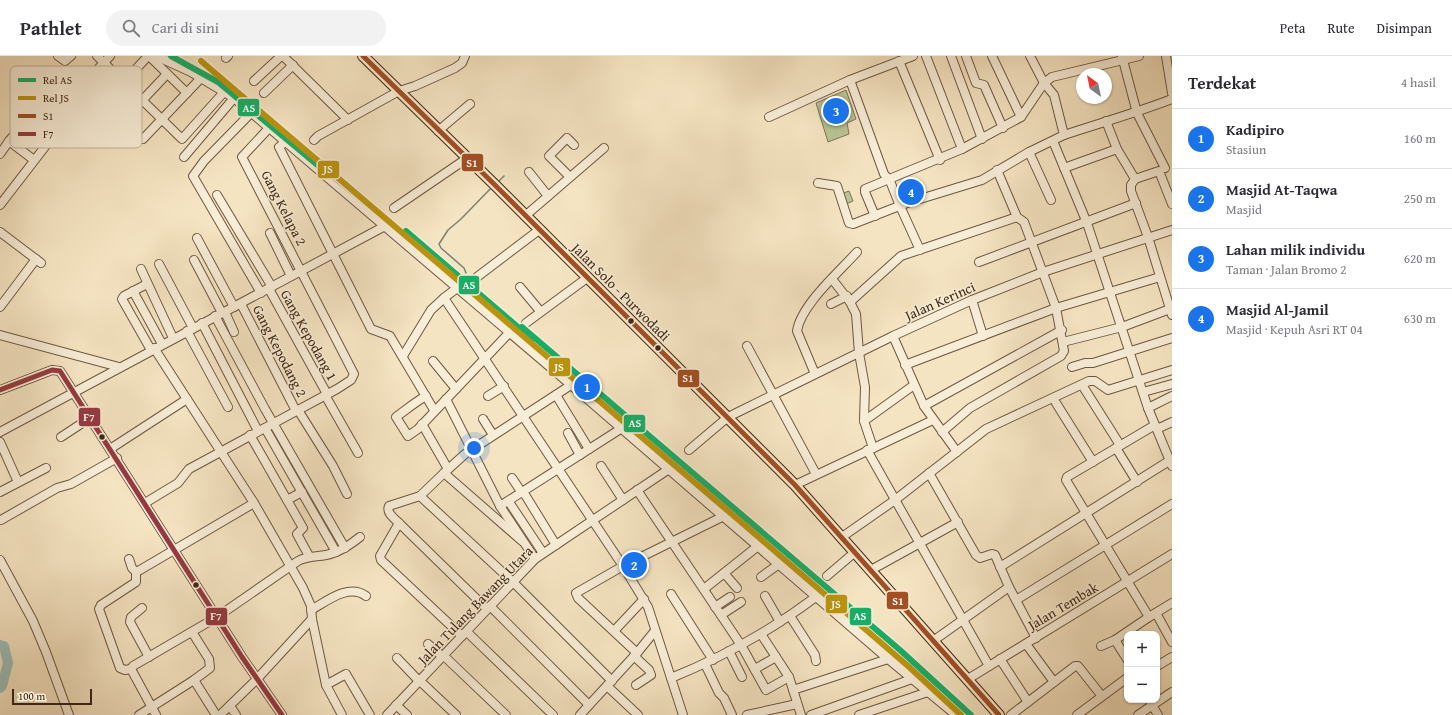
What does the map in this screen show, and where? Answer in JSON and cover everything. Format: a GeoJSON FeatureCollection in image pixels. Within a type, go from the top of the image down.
{"type":"FeatureCollection","features":[{"type":"Feature","properties":{"kind":"main road","name":"Jalan Solo - Purwodadi"},"geometry":{"type":"LineString","coordinates":[[363,56],[466,159],[496,186],[795,485],[999,715]]}},
{"type":"Feature","properties":{"kind":"street"},"geometry":{"type":"LineString","coordinates":[[58,56],[65,61],[71,56]]}},
{"type":"Feature","properties":{"kind":"street"},"geometry":{"type":"LineString","coordinates":[[97,56],[107,66]]}},
{"type":"Feature","properties":{"kind":"street"},"geometry":{"type":"LineString","coordinates":[[101,66],[110,56]]}},
{"type":"Feature","properties":{"kind":"street"},"geometry":{"type":"LineString","coordinates":[[138,66],[148,56],[187,93]]}},
{"type":"Feature","properties":{"kind":"street"},"geometry":{"type":"LineString","coordinates":[[156,56],[166,58],[234,98],[269,128],[282,144],[385,226],[571,384],[888,659],[956,715]]}},
{"type":"Feature","properties":{"kind":"street"},"geometry":{"type":"LineString","coordinates":[[314,140],[398,91],[415,86],[455,68],[462,63],[465,56]]}},
{"type":"Feature","properties":{"kind":"street"},"geometry":{"type":"LineString","coordinates":[[769,117],[850,80],[913,56]]}},
{"type":"Feature","properties":{"kind":"street"},"geometry":{"type":"LineString","coordinates":[[926,56],[962,149]]}},
{"type":"Feature","properties":{"kind":"street"},"geometry":{"type":"LineString","coordinates":[[952,56],[982,139]]}},
{"type":"Feature","properties":{"kind":"street"},"geometry":{"type":"LineString","coordinates":[[966,56],[976,83],[984,85],[1003,128]]}},
{"type":"Feature","properties":{"kind":"street"},"geometry":{"type":"LineString","coordinates":[[992,56],[1021,117]]}},
{"type":"Feature","properties":{"kind":"street"},"geometry":{"type":"LineString","coordinates":[[1030,56],[1044,83],[1054,95],[1064,135]]}},
{"type":"Feature","properties":{"kind":"street"},"geometry":{"type":"LineString","coordinates":[[875,216],[864,190],[888,179],[940,160],[1003,128],[1021,117],[1044,83],[1056,76],[1122,58],[1139,56]]}},
{"type":"Feature","properties":{"kind":"street"},"geometry":{"type":"LineString","coordinates":[[1166,56],[1172,93]]}},
{"type":"Feature","properties":{"kind":"street"},"geometry":{"type":"LineString","coordinates":[[254,81],[284,57],[348,120]]}},
{"type":"Feature","properties":{"kind":"street"},"geometry":{"type":"LineString","coordinates":[[1122,58],[1137,113],[1165,168],[1171,199]]}},
{"type":"Feature","properties":{"kind":"street"},"geometry":{"type":"LineString","coordinates":[[902,59],[940,160]]}},
{"type":"Feature","properties":{"kind":"street"},"geometry":{"type":"LineString","coordinates":[[264,93],[293,65]]}},
{"type":"Feature","properties":{"kind":"street"},"geometry":{"type":"LineString","coordinates":[[167,74],[143,99],[181,139],[183,139],[224,92]]}},
{"type":"Feature","properties":{"kind":"street"},"geometry":{"type":"LineString","coordinates":[[143,139],[202,78]]}},
{"type":"Feature","properties":{"kind":"street"},"geometry":{"type":"LineString","coordinates":[[850,80],[884,174],[888,179],[920,250]]}},
{"type":"Feature","properties":{"kind":"street"},"geometry":{"type":"LineString","coordinates":[[184,157],[234,98]]}},
{"type":"Feature","properties":{"kind":"street"},"geometry":{"type":"LineString","coordinates":[[818,182],[838,186],[845,214],[851,224],[900,206],[982,180],[1029,152],[1064,135],[1106,121],[1137,113],[1172,99]]}},
{"type":"Feature","properties":{"kind":"street"},"geometry":{"type":"LineString","coordinates":[[438,131],[470,104]]}},
{"type":"Feature","properties":{"kind":"street"},"geometry":{"type":"LineString","coordinates":[[251,113],[204,161],[194,173],[194,179],[267,289]]}},
{"type":"Feature","properties":{"kind":"street"},"geometry":{"type":"LineString","coordinates":[[1106,121],[1117,149],[1135,179]]}},
{"type":"Feature","properties":{"kind":"street","name":"Gang Kelapa 2"},"geometry":{"type":"LineString","coordinates":[[269,128],[242,157],[354,374],[351,380],[326,394]]}},
{"type":"Feature","properties":{"kind":"street"},"geometry":{"type":"LineString","coordinates":[[570,177],[549,156],[566,138],[574,145]]}},
{"type":"Feature","properties":{"kind":"street"},"geometry":{"type":"LineString","coordinates":[[0,154],[10,141]]}},
{"type":"Feature","properties":{"kind":"street"},"geometry":{"type":"LineString","coordinates":[[1000,567],[1137,482],[1171,464],[1142,392],[1087,222],[1053,141]]}},
{"type":"Feature","properties":{"kind":"street"},"geometry":{"type":"LineString","coordinates":[[282,144],[334,255],[371,329],[390,336],[434,410]]}},
{"type":"Feature","properties":{"kind":"street"},"geometry":{"type":"LineString","coordinates":[[19,148],[34,160]]}},
{"type":"Feature","properties":{"kind":"street"},"geometry":{"type":"LineString","coordinates":[[0,205],[44,148]]}},
{"type":"Feature","properties":{"kind":"street"},"geometry":{"type":"LineString","coordinates":[[525,216],[604,148]]}},
{"type":"Feature","properties":{"kind":"street"},"geometry":{"type":"LineString","coordinates":[[1064,168],[1117,149]]}},
{"type":"Feature","properties":{"kind":"street"},"geometry":{"type":"LineString","coordinates":[[1029,152],[1051,200]]}},
{"type":"Feature","properties":{"kind":"street"},"geometry":{"type":"LineString","coordinates":[[394,208],[466,159]]}},
{"type":"Feature","properties":{"kind":"street"},"geometry":{"type":"LineString","coordinates":[[1063,342],[1122,327],[1171,307],[1160,278],[1131,185],[1135,179],[1165,168]]}},
{"type":"Feature","properties":{"kind":"street"},"geometry":{"type":"LineString","coordinates":[[942,432],[970,408],[1063,354],[1062,330],[1056,308],[1024,222],[1017,217],[997,170]]}},
{"type":"Feature","properties":{"kind":"street"},"geometry":{"type":"LineString","coordinates":[[529,172],[548,196]]}},
{"type":"Feature","properties":{"kind":"street"},"geometry":{"type":"LineString","coordinates":[[217,196],[267,289]]}},
{"type":"Feature","properties":{"kind":"street"},"geometry":{"type":"LineString","coordinates":[[978,262],[1136,204]]}},
{"type":"Feature","properties":{"kind":"street"},"geometry":{"type":"LineString","coordinates":[[831,304],[848,299],[896,259],[912,251],[920,250],[1017,217]]}},
{"type":"Feature","properties":{"kind":"street"},"geometry":{"type":"LineString","coordinates":[[0,432],[173,338],[334,255],[385,226]]}},
{"type":"Feature","properties":{"kind":"street"},"geometry":{"type":"LineString","coordinates":[[476,277],[539,230]]}},
{"type":"Feature","properties":{"kind":"street","name":"Jalan Kerinci"},"geometry":{"type":"LineString","coordinates":[[689,450],[728,417],[893,336],[972,300],[1043,272],[1172,230]]}},
{"type":"Feature","properties":{"kind":"street"},"geometry":{"type":"LineString","coordinates":[[0,232],[39,261],[0,307]]}},
{"type":"Feature","properties":{"kind":"street"},"geometry":{"type":"LineString","coordinates":[[270,232],[292,276]]}},
{"type":"Feature","properties":{"kind":"street","name":"Gang Kepodang 2"},"geometry":{"type":"LineString","coordinates":[[197,238],[238,305],[297,410],[329,460],[347,494]]}},
{"type":"Feature","properties":{"kind":"street"},"geometry":{"type":"LineString","coordinates":[[814,374],[797,332],[803,311],[857,252]]}},
{"type":"Feature","properties":{"kind":"street"},"geometry":{"type":"LineString","coordinates":[[194,260],[274,423],[345,548]]}},
{"type":"Feature","properties":{"kind":"street"},"geometry":{"type":"LineString","coordinates":[[159,264],[228,407]]}},
{"type":"Feature","properties":{"kind":"street"},"geometry":{"type":"LineString","coordinates":[[141,270],[173,338]]}},
{"type":"Feature","properties":{"kind":"street"},"geometry":{"type":"LineString","coordinates":[[526,323],[540,311],[587,278]]}},
{"type":"Feature","properties":{"kind":"street"},"geometry":{"type":"LineString","coordinates":[[906,365],[1056,308],[1160,278]]}},
{"type":"Feature","properties":{"kind":"street"},"geometry":{"type":"LineString","coordinates":[[832,279],[848,299],[856,314],[859,353],[865,387],[864,421],[870,449],[895,500],[989,666]]}},
{"type":"Feature","properties":{"kind":"street"},"geometry":{"type":"LineString","coordinates":[[147,284],[123,297],[122,300],[254,503],[303,588],[311,610],[326,685],[342,715]]}},
{"type":"Feature","properties":{"kind":"street"},"geometry":{"type":"LineString","coordinates":[[520,287],[540,311]]}},
{"type":"Feature","properties":{"kind":"street"},"geometry":{"type":"LineString","coordinates":[[403,356],[431,310],[457,288]]}},
{"type":"Feature","properties":{"kind":"street","name":"Gang Kepodang 1"},"geometry":{"type":"LineString","coordinates":[[267,289],[358,453]]}},
{"type":"Feature","properties":{"kind":"street"},"geometry":{"type":"LineString","coordinates":[[133,291],[162,344]]}},
{"type":"Feature","properties":{"kind":"street"},"geometry":{"type":"LineString","coordinates":[[444,298],[524,416],[644,599],[683,715]]}},
{"type":"Feature","properties":{"kind":"street"},"geometry":{"type":"LineString","coordinates":[[972,300],[983,336]]}},
{"type":"Feature","properties":{"kind":"street"},"geometry":{"type":"LineString","coordinates":[[221,314],[234,332]]}},
{"type":"Feature","properties":{"kind":"street"},"geometry":{"type":"LineString","coordinates":[[202,323],[258,431],[287,500],[303,528],[297,534],[310,556]]}},
{"type":"Feature","properties":{"kind":"street"},"geometry":{"type":"LineString","coordinates":[[924,406],[1062,330]]}},
{"type":"Feature","properties":{"kind":"street"},"geometry":{"type":"LineString","coordinates":[[426,396],[414,402],[412,407],[396,418],[409,436],[456,389],[484,357],[510,332]]}},
{"type":"Feature","properties":{"kind":"street"},"geometry":{"type":"LineString","coordinates":[[0,335],[120,367]]}},
{"type":"Feature","properties":{"kind":"street"},"geometry":{"type":"LineString","coordinates":[[893,336],[924,406],[957,452]]}},
{"type":"Feature","properties":{"kind":"street"},"geometry":{"type":"LineString","coordinates":[[1072,367],[1085,363],[1093,363],[1172,338]]}},
{"type":"Feature","properties":{"kind":"street"},"geometry":{"type":"LineString","coordinates":[[747,346],[816,474]]}},
{"type":"Feature","properties":{"kind":"street"},"geometry":{"type":"LineString","coordinates":[[433,361],[456,389]]}},
{"type":"Feature","properties":{"kind":"street"},"geometry":{"type":"LineString","coordinates":[[1,388],[56,369],[60,371],[117,458],[217,617],[282,715]]}},
{"type":"Feature","properties":{"kind":"street"},"geometry":{"type":"LineString","coordinates":[[842,537],[895,500],[986,429],[1089,381],[1095,381],[1108,390],[1172,370]]}},
{"type":"Feature","properties":{"kind":"street"},"geometry":{"type":"LineString","coordinates":[[571,384],[471,450],[420,496],[389,506],[388,512],[489,608],[585,712],[654,632]]}},
{"type":"Feature","properties":{"kind":"street"},"geometry":{"type":"LineString","coordinates":[[864,421],[914,385]]}},
{"type":"Feature","properties":{"kind":"street"},"geometry":{"type":"LineString","coordinates":[[1142,392],[1169,385],[1172,397],[1148,408]]}},
{"type":"Feature","properties":{"kind":"street"},"geometry":{"type":"LineString","coordinates":[[488,396],[504,386]]}},
{"type":"Feature","properties":{"kind":"street"},"geometry":{"type":"LineString","coordinates":[[1084,388],[1137,482]]}},
{"type":"Feature","properties":{"kind":"street"},"geometry":{"type":"LineString","coordinates":[[145,503],[178,483],[189,469],[326,394]]}},
{"type":"Feature","properties":{"kind":"street"},"geometry":{"type":"LineString","coordinates":[[556,395],[589,449]]}},
{"type":"Feature","properties":{"kind":"street"},"geometry":{"type":"LineString","coordinates":[[110,448],[187,399]]}},
{"type":"Feature","properties":{"kind":"street"},"geometry":{"type":"LineString","coordinates":[[446,399],[500,506],[535,559]]}},
{"type":"Feature","properties":{"kind":"street"},"geometry":{"type":"LineString","coordinates":[[1056,403],[1093,462]]}},
{"type":"Feature","properties":{"kind":"street"},"geometry":{"type":"LineString","coordinates":[[61,437],[90,418]]}},
{"type":"Feature","properties":{"kind":"street"},"geometry":{"type":"LineString","coordinates":[[483,419],[493,435]]}},
{"type":"Feature","properties":{"kind":"street"},"geometry":{"type":"LineString","coordinates":[[795,485],[934,420]]}},
{"type":"Feature","properties":{"kind":"street"},"geometry":{"type":"LineString","coordinates":[[1172,422],[1156,427],[1118,447],[1067,477],[1066,480],[1128,581],[1172,642]]}},
{"type":"Feature","properties":{"kind":"street"},"geometry":{"type":"LineString","coordinates":[[422,424],[446,471],[522,541]]}},
{"type":"Feature","properties":{"kind":"street"},"geometry":{"type":"LineString","coordinates":[[500,506],[523,493],[622,428]]}},
{"type":"Feature","properties":{"kind":"street"},"geometry":{"type":"LineString","coordinates":[[258,431],[302,492],[336,552]]}},
{"type":"Feature","properties":{"kind":"street"},"geometry":{"type":"LineString","coordinates":[[568,434],[580,455]]}},
{"type":"Feature","properties":{"kind":"street"},"geometry":{"type":"LineString","coordinates":[[0,442],[18,482]]}},
{"type":"Feature","properties":{"kind":"street"},"geometry":{"type":"LineString","coordinates":[[1,520],[57,488],[71,484],[117,458]]}},
{"type":"Feature","properties":{"kind":"street"},"geometry":{"type":"LineString","coordinates":[[601,466],[623,500]]}},
{"type":"Feature","properties":{"kind":"street"},"geometry":{"type":"LineString","coordinates":[[0,492],[46,468]]}},
{"type":"Feature","properties":{"kind":"street","name":"Jalan Tulang Bawang Utara"},"geometry":{"type":"LineString","coordinates":[[388,715],[535,559],[669,469]]}},
{"type":"Feature","properties":{"kind":"street"},"geometry":{"type":"LineString","coordinates":[[930,473],[978,557],[980,558],[993,554],[1036,638]]}},
{"type":"Feature","properties":{"kind":"street"},"geometry":{"type":"LineString","coordinates":[[512,478],[556,544]]}},
{"type":"Feature","properties":{"kind":"street"},"geometry":{"type":"LineString","coordinates":[[637,490],[741,645],[766,690],[789,677]]}},
{"type":"Feature","properties":{"kind":"street"},"geometry":{"type":"LineString","coordinates":[[287,500],[302,492]]}},
{"type":"Feature","properties":{"kind":"street"},"geometry":{"type":"LineString","coordinates":[[420,496],[513,582],[638,715]]}},
{"type":"Feature","properties":{"kind":"street"},"geometry":{"type":"LineString","coordinates":[[510,502],[543,553]]}},
{"type":"Feature","properties":{"kind":"street"},"geometry":{"type":"LineString","coordinates":[[136,572],[254,503]]}},
{"type":"Feature","properties":{"kind":"street"},"geometry":{"type":"LineString","coordinates":[[1016,600],[1172,504]]}},
{"type":"Feature","properties":{"kind":"street"},"geometry":{"type":"LineString","coordinates":[[636,685],[653,674],[615,630],[578,598],[576,593],[623,566],[724,516]]}},
{"type":"Feature","properties":{"kind":"street"},"geometry":{"type":"LineString","coordinates":[[871,570],[958,522]]}},
{"type":"Feature","properties":{"kind":"street"},"geometry":{"type":"LineString","coordinates":[[399,523],[380,556],[381,560],[553,715]]}},
{"type":"Feature","properties":{"kind":"street"},"geometry":{"type":"LineString","coordinates":[[129,559],[132,568],[136,572],[136,582],[101,605],[99,609],[120,668],[125,670],[131,668],[217,617],[290,567],[310,556],[326,555],[336,552],[360,538]]}},
{"type":"Feature","properties":{"kind":"street"},"geometry":{"type":"LineString","coordinates":[[704,589],[758,546]]}},
{"type":"Feature","properties":{"kind":"street"},"geometry":{"type":"LineString","coordinates":[[827,576],[855,552]]}},
{"type":"Feature","properties":{"kind":"street","name":"Jalan Tembak"},"geometry":{"type":"LineString","coordinates":[[968,679],[1172,554]]}},
{"type":"Feature","properties":{"kind":"street"},"geometry":{"type":"LineString","coordinates":[[0,560],[33,621],[69,715]]}},
{"type":"Feature","properties":{"kind":"street"},"geometry":{"type":"LineString","coordinates":[[761,577],[779,564]]}},
{"type":"Feature","properties":{"kind":"street"},"geometry":{"type":"LineString","coordinates":[[724,573],[736,588]]}},
{"type":"Feature","properties":{"kind":"street"},"geometry":{"type":"LineString","coordinates":[[933,641],[1009,587]]}},
{"type":"Feature","properties":{"kind":"street"},"geometry":{"type":"LineString","coordinates":[[311,610],[333,597],[347,592],[358,592],[366,596]]}},
{"type":"Feature","properties":{"kind":"street"},"geometry":{"type":"LineString","coordinates":[[671,594],[713,660]]}},
{"type":"Feature","properties":{"kind":"street"},"geometry":{"type":"LineString","coordinates":[[765,596],[780,622]]}},
{"type":"Feature","properties":{"kind":"street"},"geometry":{"type":"LineString","coordinates":[[671,678],[705,664],[761,634],[790,616],[817,596]]}},
{"type":"Feature","properties":{"kind":"street"},"geometry":{"type":"LineString","coordinates":[[715,607],[730,597]]}},
{"type":"Feature","properties":{"kind":"street"},"geometry":{"type":"LineString","coordinates":[[615,630],[644,599]]}},
{"type":"Feature","properties":{"kind":"street"},"geometry":{"type":"LineString","coordinates":[[721,615],[741,602]]}},
{"type":"Feature","properties":{"kind":"street"},"geometry":{"type":"LineString","coordinates":[[1101,646],[1115,640],[1172,603]]}},
{"type":"Feature","properties":{"kind":"street"},"geometry":{"type":"LineString","coordinates":[[142,608],[132,617],[130,622],[149,657]]}},
{"type":"Feature","properties":{"kind":"street"},"geometry":{"type":"LineString","coordinates":[[790,616],[815,654],[816,660]]}},
{"type":"Feature","properties":{"kind":"street"},"geometry":{"type":"LineString","coordinates":[[220,715],[258,679],[312,619]]}},
{"type":"Feature","properties":{"kind":"street"},"geometry":{"type":"LineString","coordinates":[[139,715],[154,711],[194,680],[207,672],[211,663],[192,632]]}},
{"type":"Feature","properties":{"kind":"street"},"geometry":{"type":"LineString","coordinates":[[761,634],[789,677],[802,715]]}},
{"type":"Feature","properties":{"kind":"street"},"geometry":{"type":"LineString","coordinates":[[1115,640],[1124,654]]}},
{"type":"Feature","properties":{"kind":"street"},"geometry":{"type":"LineString","coordinates":[[428,644],[443,656],[506,715]]}},
{"type":"Feature","properties":{"kind":"street"},"geometry":{"type":"LineString","coordinates":[[1026,644],[1054,682]]}},
{"type":"Feature","properties":{"kind":"street"},"geometry":{"type":"LineString","coordinates":[[729,651],[742,677]]}},
{"type":"Feature","properties":{"kind":"street"},"geometry":{"type":"LineString","coordinates":[[755,669],[776,657]]}},
{"type":"Feature","properties":{"kind":"street"},"geometry":{"type":"LineString","coordinates":[[1160,664],[1172,657]]}},
{"type":"Feature","properties":{"kind":"street"},"geometry":{"type":"LineString","coordinates":[[397,658],[456,715]]}},
{"type":"Feature","properties":{"kind":"street"},"geometry":{"type":"LineString","coordinates":[[793,690],[888,659]]}},
{"type":"Feature","properties":{"kind":"street"},"geometry":{"type":"LineString","coordinates":[[1000,659],[1028,702]]}},
{"type":"Feature","properties":{"kind":"street"},"geometry":{"type":"LineString","coordinates":[[705,664],[732,715]]}},
{"type":"Feature","properties":{"kind":"street"},"geometry":{"type":"LineString","coordinates":[[1011,715],[1075,666],[1078,666],[1101,695]]}},
{"type":"Feature","properties":{"kind":"street"},"geometry":{"type":"LineString","coordinates":[[131,668],[154,711]]}},
{"type":"Feature","properties":{"kind":"street"},"geometry":{"type":"LineString","coordinates":[[326,685],[346,674],[370,715]]}},
{"type":"Feature","properties":{"kind":"street"},"geometry":{"type":"LineString","coordinates":[[811,715],[912,679]]}},
{"type":"Feature","properties":{"kind":"street"},"geometry":{"type":"LineString","coordinates":[[194,680],[216,715]]}},
{"type":"Feature","properties":{"kind":"street"},"geometry":{"type":"LineString","coordinates":[[1076,715],[1101,695],[1124,680]]}},
{"type":"Feature","properties":{"kind":"street"},"geometry":{"type":"LineString","coordinates":[[859,715],[928,692]]}},
{"type":"Feature","properties":{"kind":"street"},"geometry":{"type":"LineString","coordinates":[[1160,697],[1172,692]]}},
{"type":"Feature","properties":{"kind":"street"},"geometry":{"type":"LineString","coordinates":[[1138,715],[1149,703]]}},
{"type":"Feature","properties":{"kind":"street"},"geometry":{"type":"LineString","coordinates":[[1151,703],[1158,715]]}},
{"type":"Feature","properties":{"kind":"street"},"geometry":{"type":"LineString","coordinates":[[747,715],[780,710],[797,704]]}},
{"type":"Feature","properties":{"kind":"street"},"geometry":{"type":"LineString","coordinates":[[396,705],[408,715]]}},
{"type":"Feature","properties":{"kind":"street"},"geometry":{"type":"LineString","coordinates":[[230,706],[236,715]]}},
{"type":"Feature","properties":{"kind":"green space"},"geometry":{"type":"Polygon","coordinates":[[[846,90],[856,119],[847,123],[849,134],[828,142],[816,103],[846,90]]]}},
{"type":"Feature","properties":{"kind":"green space"},"geometry":{"type":"Polygon","coordinates":[[[849,191],[853,201],[844,205],[841,194],[849,191]]]}},
{"type":"Feature","properties":{"kind":"waterway"},"geometry":{"type":"LineString","coordinates":[[498,182],[504,176]]}},
{"type":"Feature","properties":{"kind":"waterway"},"geometry":{"type":"LineString","coordinates":[[466,273],[464,268],[441,248],[439,244],[448,230],[461,219],[492,187]]}},
{"type":"Feature","properties":{"kind":"waterway"},"geometry":{"type":"LineString","coordinates":[[0,645],[4,646],[8,663],[2,686],[0,688]]}},
{"type":"Feature","properties":{"kind":"railway"},"geometry":{"type":"LineString","coordinates":[[321,168],[456,279],[732,516]]}},
{"type":"Feature","properties":{"kind":"railway"},"geometry":{"type":"LineString","coordinates":[[734,513],[789,560]]}},
{"type":"Feature","properties":{"kind":"rail line","name":"AS"},"geometry":{"type":"LineString","coordinates":[[171,56],[218,82],[321,168]]}},
{"type":"Feature","properties":{"kind":"rail line","name":"JS"},"geometry":{"type":"LineString","coordinates":[[201,61],[741,522],[908,666],[961,715]]}},
{"type":"Feature","properties":{"kind":"rail line","name":"AS"},"geometry":{"type":"LineString","coordinates":[[406,231],[532,339]]}},
{"type":"Feature","properties":{"kind":"rail line","name":"AS"},"geometry":{"type":"LineString","coordinates":[[522,327],[900,650],[971,715]]}},
{"type":"Feature","properties":{"kind":"transit line","name":"S1"},"geometry":{"type":"LineString","coordinates":[[363,56],[496,186],[795,485],[999,715]]}},
{"type":"Feature","properties":{"kind":"transit line","name":"F7"},"geometry":{"type":"LineString","coordinates":[[0,390],[52,370],[60,371],[242,657],[282,715]]}},
{"type":"Feature","properties":{"kind":"place","name":"Lahan milik individu"},"geometry":{"type":"Point","coordinates":[836,111]}},
{"type":"Feature","properties":{"kind":"place","name":"Masjid Al-Jamil"},"geometry":{"type":"Point","coordinates":[911,192]}},
{"type":"Feature","properties":{"kind":"place","name":"Kadipiro"},"geometry":{"type":"Point","coordinates":[587,387]}},
{"type":"Feature","properties":{"kind":"place","name":"Masjid At-Taqwa"},"geometry":{"type":"Point","coordinates":[634,565]}}]}
